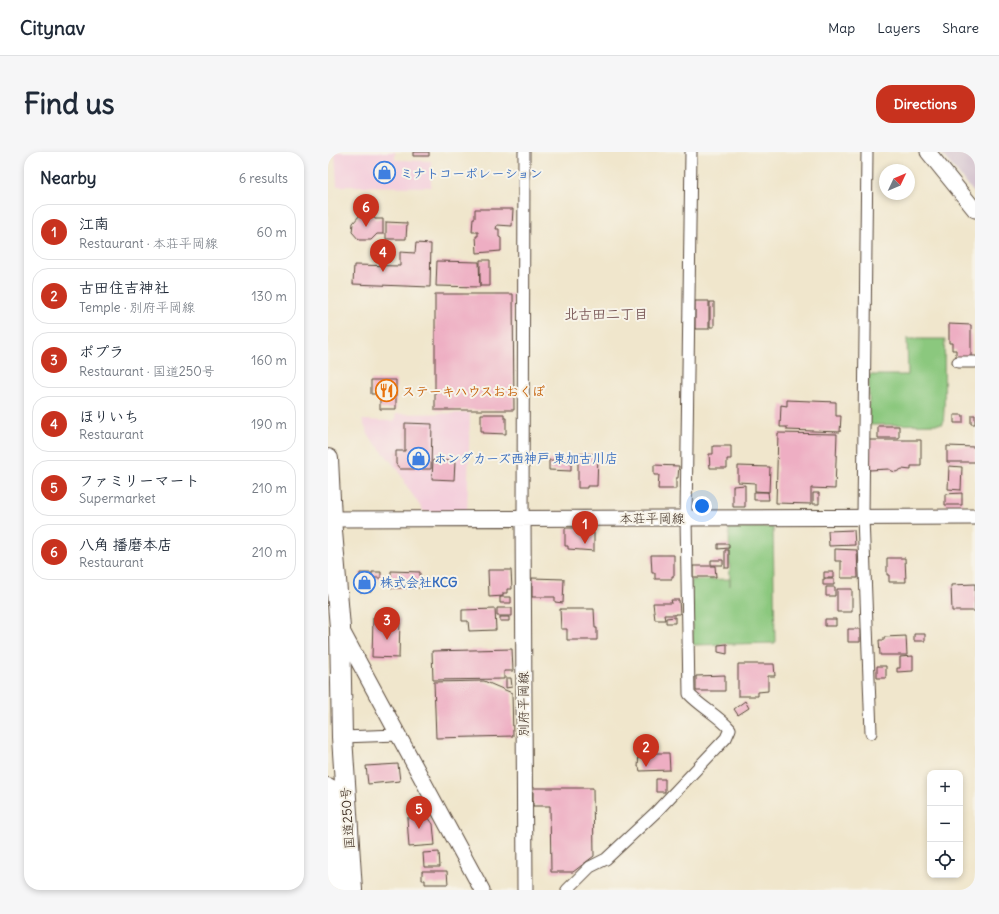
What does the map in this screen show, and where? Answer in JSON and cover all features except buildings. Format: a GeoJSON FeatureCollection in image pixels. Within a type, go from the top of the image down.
{"type":"FeatureCollection","features":[{"type":"Feature","properties":{"kind":"highway","name":"国道250号"},"geometry":{"type":"LineString","coordinates":[[328,459],[329,519],[340,628],[342,737],[352,890]]}},
{"type":"Feature","properties":{"kind":"highway","name":"国道250号"},"geometry":{"type":"LineString","coordinates":[[328,788],[334,890]]}},
{"type":"Feature","properties":{"kind":"main road"},"geometry":{"type":"LineString","coordinates":[[928,152],[975,210]]}},
{"type":"Feature","properties":{"kind":"main road","name":"本荘平岡線"},"geometry":{"type":"LineString","coordinates":[[329,519],[975,517]]}},
{"type":"Feature","properties":{"kind":"main road","name":"別府平岡線"},"geometry":{"type":"LineString","coordinates":[[523,519],[525,890]]}},
{"type":"Feature","properties":{"kind":"main road"},"geometry":{"type":"LineString","coordinates":[[340,628],[482,890]]}},
{"type":"Feature","properties":{"kind":"street"},"geometry":{"type":"LineString","coordinates":[[523,519],[524,152]]}},
{"type":"Feature","properties":{"kind":"street"},"geometry":{"type":"LineString","coordinates":[[567,890],[590,867],[606,859],[656,812],[726,738],[730,729],[722,719],[698,704],[689,694],[686,518],[691,152]]}},
{"type":"Feature","properties":{"kind":"street"},"geometry":{"type":"LineString","coordinates":[[867,152],[863,517],[871,733]]}},
{"type":"Feature","properties":{"kind":"street"},"geometry":{"type":"LineString","coordinates":[[958,362],[975,362]]}},
{"type":"Feature","properties":{"kind":"street"},"geometry":{"type":"LineString","coordinates":[[342,737],[398,735]]}},
{"type":"Feature","properties":{"kind":"shaded area","name":"ミナトコーポレーション"},"geometry":{"type":"Polygon","coordinates":[[[335,152],[395,152],[395,160],[431,161],[431,187],[337,186],[335,152]]]}},
{"type":"Feature","properties":{"kind":"shaded area"},"geometry":{"type":"Polygon","coordinates":[[[940,152],[975,152],[975,194],[940,152]]]}},
{"type":"Feature","properties":{"kind":"shaded area"},"geometry":{"type":"Polygon","coordinates":[[[470,413],[467,514],[424,512],[406,485],[399,471],[369,436],[362,420],[394,421],[396,414],[470,413]]]}},
{"type":"Feature","properties":{"kind":"green space"},"geometry":{"type":"Polygon","coordinates":[[[907,339],[945,339],[943,424],[869,425],[869,375],[908,375],[907,339]]]}},
{"type":"Feature","properties":{"kind":"green space"},"geometry":{"type":"Polygon","coordinates":[[[773,527],[775,643],[693,645],[691,580],[730,579],[729,528],[773,527]]]}},
{"type":"Feature","properties":{"kind":"place","name":"ミナトコーポレーション"},"geometry":{"type":"Point","coordinates":[384,173]}},
{"type":"Feature","properties":{"kind":"place","name":"八角 播磨本店"},"geometry":{"type":"Point","coordinates":[366,227]}},
{"type":"Feature","properties":{"kind":"place","name":"ほりいち"},"geometry":{"type":"Point","coordinates":[383,272]}},
{"type":"Feature","properties":{"kind":"place","name":"ステーキハウスおおくぼ"},"geometry":{"type":"Point","coordinates":[387,391]}},
{"type":"Feature","properties":{"kind":"place","name":"ホンダカーズ西神戸 東加古川店"},"geometry":{"type":"Point","coordinates":[419,458]}},
{"type":"Feature","properties":{"kind":"place","name":"江南"},"geometry":{"type":"Point","coordinates":[585,544]}},
{"type":"Feature","properties":{"kind":"place","name":"株式会社KCG"},"geometry":{"type":"Point","coordinates":[365,582]}},
{"type":"Feature","properties":{"kind":"place","name":"ポプラ"},"geometry":{"type":"Point","coordinates":[387,640]}},
{"type":"Feature","properties":{"kind":"place","name":"古田住吉神社"},"geometry":{"type":"Point","coordinates":[646,767]}},
{"type":"Feature","properties":{"kind":"place","name":"ファミリーマート"},"geometry":{"type":"Point","coordinates":[419,829]}},
{"type":"Feature","properties":{"kind":"district","name":"北古田二丁目"},"geometry":{"type":"Point","coordinates":[606,314]}}]}
